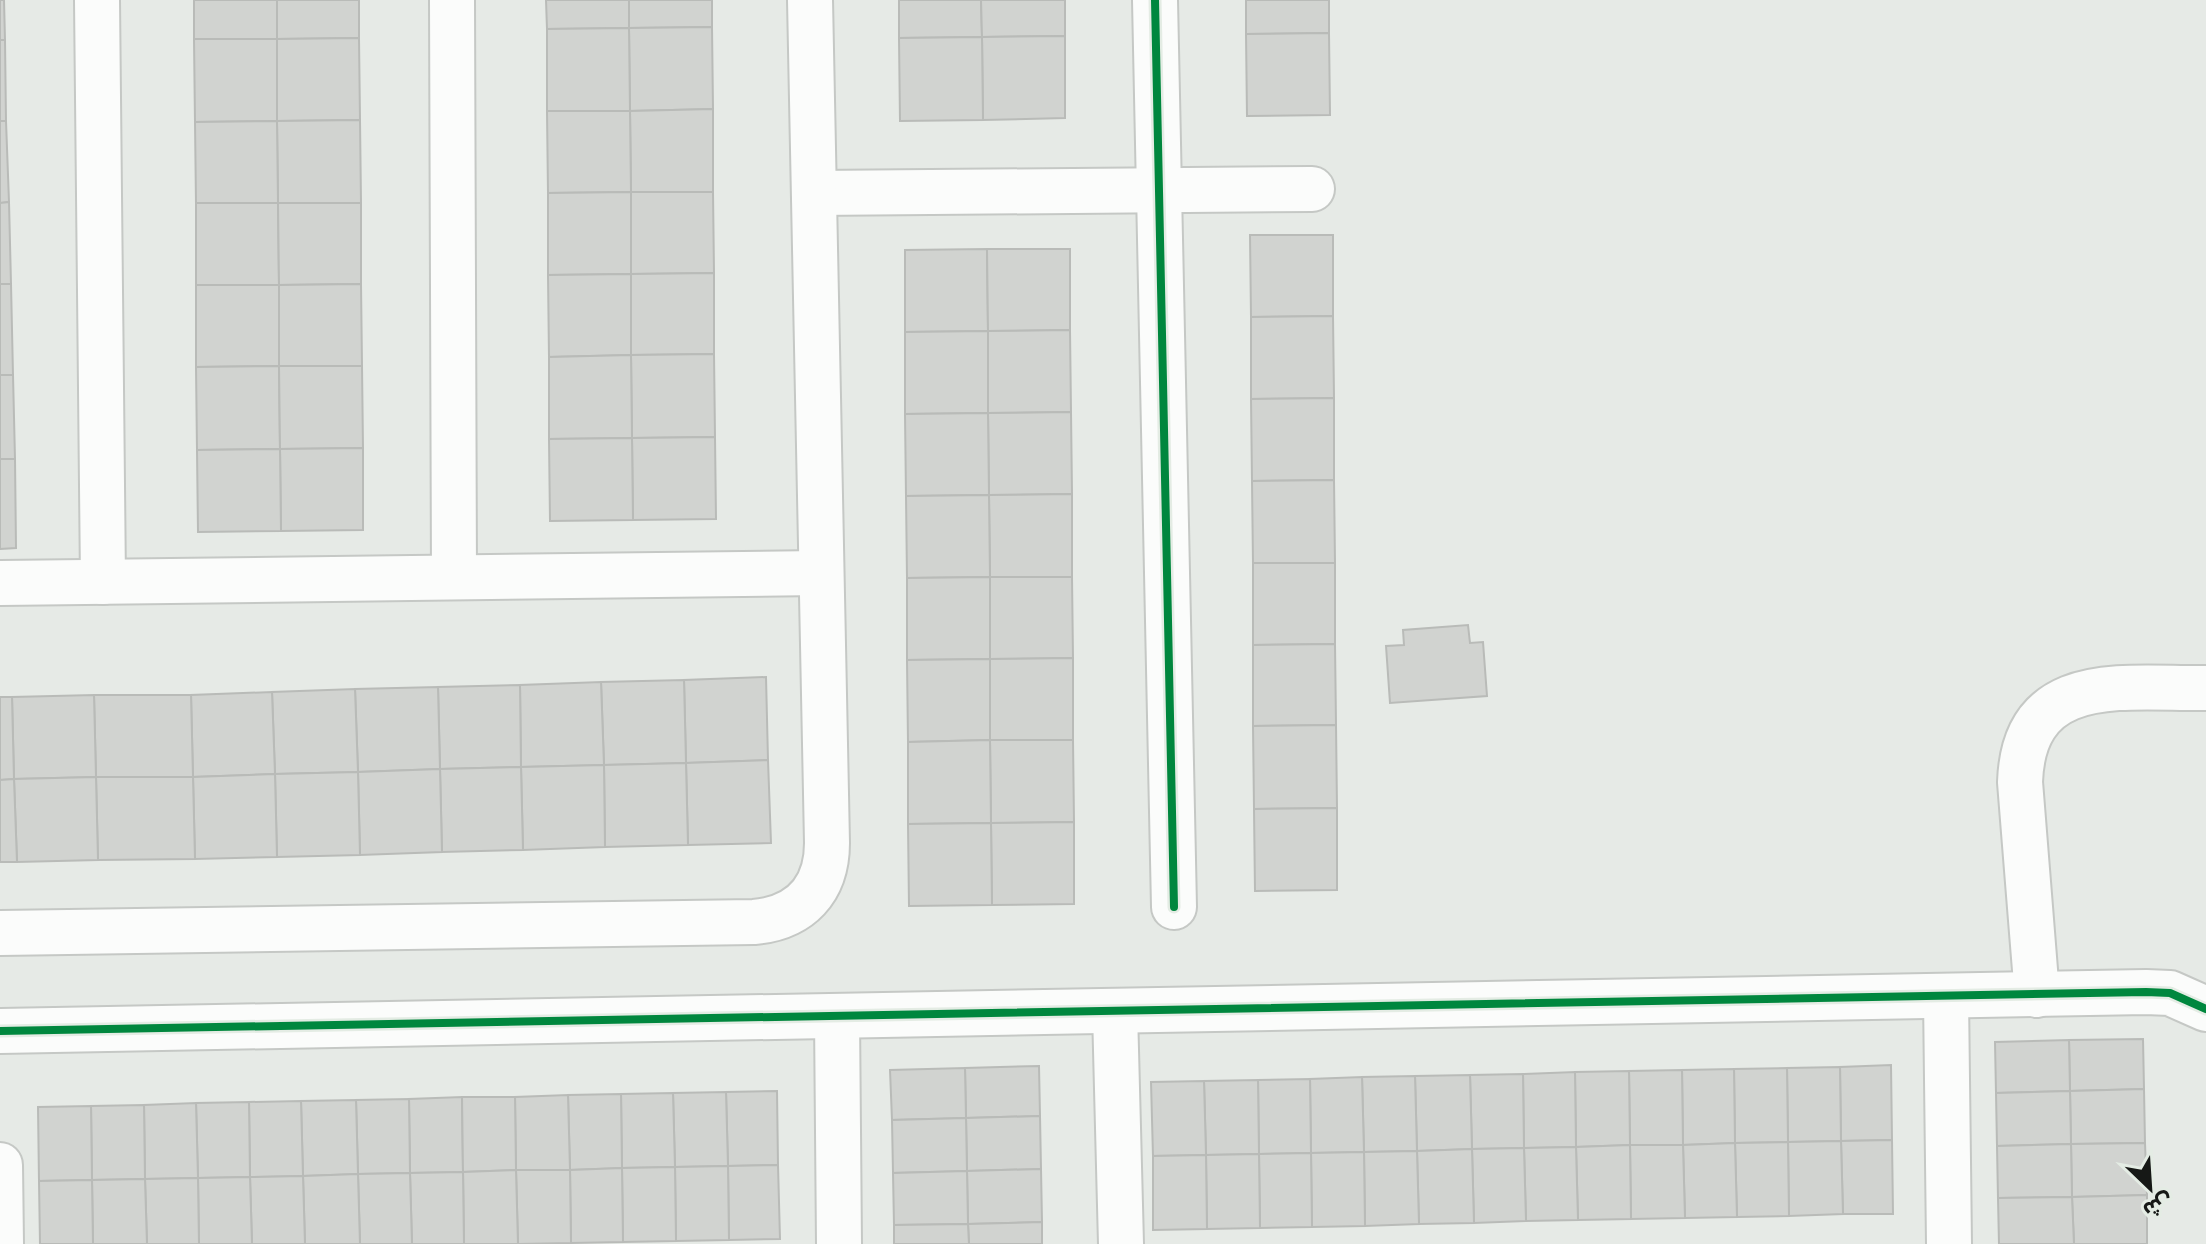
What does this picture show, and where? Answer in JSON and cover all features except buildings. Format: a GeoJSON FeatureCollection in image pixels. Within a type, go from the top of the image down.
{"type":"FeatureCollection","features":[{"type":"Feature","properties":{"kind":"street"},"geometry":{"type":"LineString","coordinates":[[97,0],[103,582]]}},
{"type":"Feature","properties":{"kind":"street"},"geometry":{"type":"LineString","coordinates":[[452,0],[454,577]]}},
{"type":"Feature","properties":{"kind":"street"},"geometry":{"type":"LineString","coordinates":[[0,933],[754,922],[788,915],[814,893],[827,861],[810,0]]}},
{"type":"Feature","properties":{"kind":"street"},"geometry":{"type":"LineString","coordinates":[[1155,0],[1174,907]]}},
{"type":"Feature","properties":{"kind":"street"},"geometry":{"type":"LineString","coordinates":[[814,193],[1312,189]]}},
{"type":"Feature","properties":{"kind":"street"},"geometry":{"type":"LineString","coordinates":[[0,583],[820,573]]}},
{"type":"Feature","properties":{"kind":"street"},"geometry":{"type":"LineString","coordinates":[[2037,995],[2020,782],[2021,753],[2032,726],[2052,705],[2078,692],[2206,688]]}},
{"type":"Feature","properties":{"kind":"street"},"geometry":{"type":"LineString","coordinates":[[0,1031],[2170,993],[2206,1009]]}},
{"type":"Feature","properties":{"kind":"street"},"geometry":{"type":"LineString","coordinates":[[1946,997],[1949,1244]]}},
{"type":"Feature","properties":{"kind":"street"},"geometry":{"type":"LineString","coordinates":[[1115,1011],[1121,1244]]}},
{"type":"Feature","properties":{"kind":"street"},"geometry":{"type":"LineString","coordinates":[[837,1017],[839,1244]]}},
{"type":"Feature","properties":{"kind":"street"},"geometry":{"type":"LineString","coordinates":[[0,1165],[1,1244]]}},
{"type":"Feature","properties":{"kind":"cycle path"},"geometry":{"type":"LineString","coordinates":[[1155,0],[1174,907]]}},
{"type":"Feature","properties":{"kind":"cycle path"},"geometry":{"type":"LineString","coordinates":[[0,1031],[2146,992],[2170,993],[2206,1009]]}}]}
